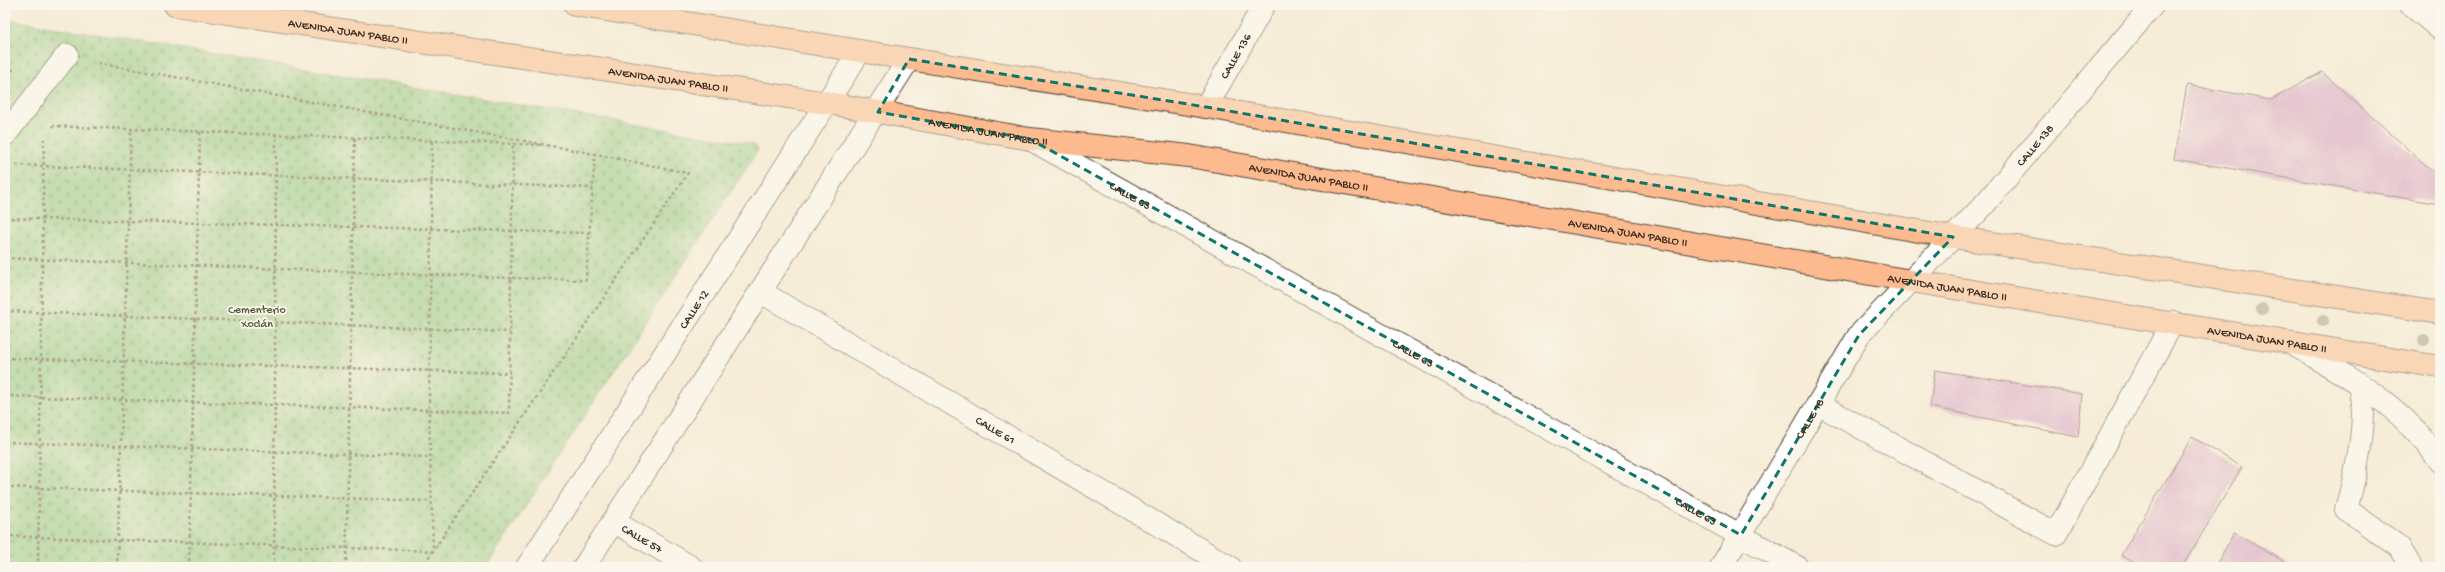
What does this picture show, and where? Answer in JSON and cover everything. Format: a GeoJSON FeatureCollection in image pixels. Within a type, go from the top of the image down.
{"type":"FeatureCollection","features":[{"type":"Feature","properties":{"kind":"main road","name":"AVENIDA JUAN PABLO II"},"geometry":{"type":"LineString","coordinates":[[175,5],[828,103],[1030,139],[1188,156],[1911,281],[2173,322],[2440,367]]}},
{"type":"Feature","properties":{"kind":"main road"},"geometry":{"type":"LineString","coordinates":[[575,5],[1206,107],[1953,237],[2440,312]]}},
{"type":"Feature","properties":{"kind":"street","name":"CALLE 136"},"geometry":{"type":"LineString","coordinates":[[1206,107],[1264,5]]}},
{"type":"Feature","properties":{"kind":"street","name":"CALLE 138"},"geometry":{"type":"LineString","coordinates":[[1911,281],[1984,206],[2153,5]]}},
{"type":"Feature","properties":{"kind":"street"},"geometry":{"type":"LineString","coordinates":[[2411,5],[2440,29]]}},
{"type":"Feature","properties":{"kind":"street","name":"CALLE 12"},"geometry":{"type":"LineString","coordinates":[[527,567],[828,103],[860,51]]}},
{"type":"Feature","properties":{"kind":"street"},"geometry":{"type":"LineString","coordinates":[[5,134],[67,55]]}},
{"type":"Feature","properties":{"kind":"street"},"geometry":{"type":"LineString","coordinates":[[584,567],[878,112],[910,59]]}},
{"type":"Feature","properties":{"kind":"street","name":"CALLE 63"},"geometry":{"type":"LineString","coordinates":[[1030,139],[1797,567]]}},
{"type":"Feature","properties":{"kind":"street","name":"CALLE 18"},"geometry":{"type":"LineString","coordinates":[[1721,567],[1859,335],[1911,281]]}},
{"type":"Feature","properties":{"kind":"street","name":"CALLE 61"},"geometry":{"type":"LineString","coordinates":[[761,292],[1230,567]]}},
{"type":"Feature","properties":{"kind":"street"},"geometry":{"type":"LineString","coordinates":[[1818,404],[2056,534],[2173,322]]}},
{"type":"Feature","properties":{"kind":"street"},"geometry":{"type":"LineString","coordinates":[[2288,342],[2360,383],[2403,417],[2423,436],[2440,461]]}},
{"type":"Feature","properties":{"kind":"street"},"geometry":{"type":"LineString","coordinates":[[2360,383],[2363,413],[2361,441],[2358,465],[2346,509],[2399,546],[2411,567]]}},
{"type":"Feature","properties":{"kind":"street","name":"CALLE 57"},"geometry":{"type":"LineString","coordinates":[[613,521],[691,567]]}},
{"type":"Feature","properties":{"kind":"path"},"geometry":{"type":"LineString","coordinates":[[93,62],[551,145],[688,173],[422,567]]}},
{"type":"Feature","properties":{"kind":"path"},"geometry":{"type":"LineString","coordinates":[[44,126],[551,145]]}},
{"type":"Feature","properties":{"kind":"path"},"geometry":{"type":"LineString","coordinates":[[117,567],[130,130]]}},
{"type":"Feature","properties":{"kind":"path"},"geometry":{"type":"LineString","coordinates":[[38,567],[44,132]]}},
{"type":"Feature","properties":{"kind":"path"},"geometry":{"type":"LineString","coordinates":[[189,567],[200,132]]}},
{"type":"Feature","properties":{"kind":"path"},"geometry":{"type":"LineString","coordinates":[[274,567],[276,135]]}},
{"type":"Feature","properties":{"kind":"path"},"geometry":{"type":"LineString","coordinates":[[346,567],[355,138]]}},
{"type":"Feature","properties":{"kind":"path"},"geometry":{"type":"LineString","coordinates":[[432,141],[429,410],[433,551]]}},
{"type":"Feature","properties":{"kind":"path"},"geometry":{"type":"LineString","coordinates":[[5,396],[350,409],[509,413],[513,144]]}},
{"type":"Feature","properties":{"kind":"path"},"geometry":{"type":"LineString","coordinates":[[5,258],[586,280],[595,154]]}},
{"type":"Feature","properties":{"kind":"path"},"geometry":{"type":"LineString","coordinates":[[14,165],[593,188]]}},
{"type":"Feature","properties":{"kind":"path"},"geometry":{"type":"LineString","coordinates":[[5,218],[589,233]]}},
{"type":"Feature","properties":{"kind":"path"},"geometry":{"type":"LineString","coordinates":[[5,311],[510,332]]}},
{"type":"Feature","properties":{"kind":"path"},"geometry":{"type":"LineString","coordinates":[[5,358],[510,373]]}},
{"type":"Feature","properties":{"kind":"path"},"geometry":{"type":"LineString","coordinates":[[5,442],[430,457]]}},
{"type":"Feature","properties":{"kind":"path"},"geometry":{"type":"LineString","coordinates":[[5,486],[431,501]]}},
{"type":"Feature","properties":{"kind":"path"},"geometry":{"type":"LineString","coordinates":[[5,536],[433,551]]}},
{"type":"Feature","properties":{"kind":"highlighted area"},"geometry":{"type":"Polygon","coordinates":[[[909,59],[1206,107],[1953,237],[1859,335],[1741,535],[1030,139],[878,112],[909,59]]]}},
{"type":"Feature","properties":{"kind":"green space","name":"Cementerio Xoclán"},"geometry":{"type":"Polygon","coordinates":[[[5,19],[753,144],[758,150],[486,567],[5,567],[5,19]]]}},
{"type":"Feature","properties":{"kind":"building"},"geometry":{"type":"Polygon","coordinates":[[[2322,72],[2440,178],[2440,204],[2174,159],[2187,85],[2271,100],[2322,72]]]}},
{"type":"Feature","properties":{"kind":"building"},"geometry":{"type":"Polygon","coordinates":[[[1935,370],[2082,394],[2078,437],[1930,407],[1935,370]]]}},
{"type":"Feature","properties":{"kind":"building"},"geometry":{"type":"Polygon","coordinates":[[[2192,437],[2242,467],[2182,567],[2141,567],[2121,555],[2192,437]]]}},
{"type":"Feature","properties":{"kind":"building"},"geometry":{"type":"Polygon","coordinates":[[[2234,533],[2294,567],[2215,567],[2234,533]]]}}]}
